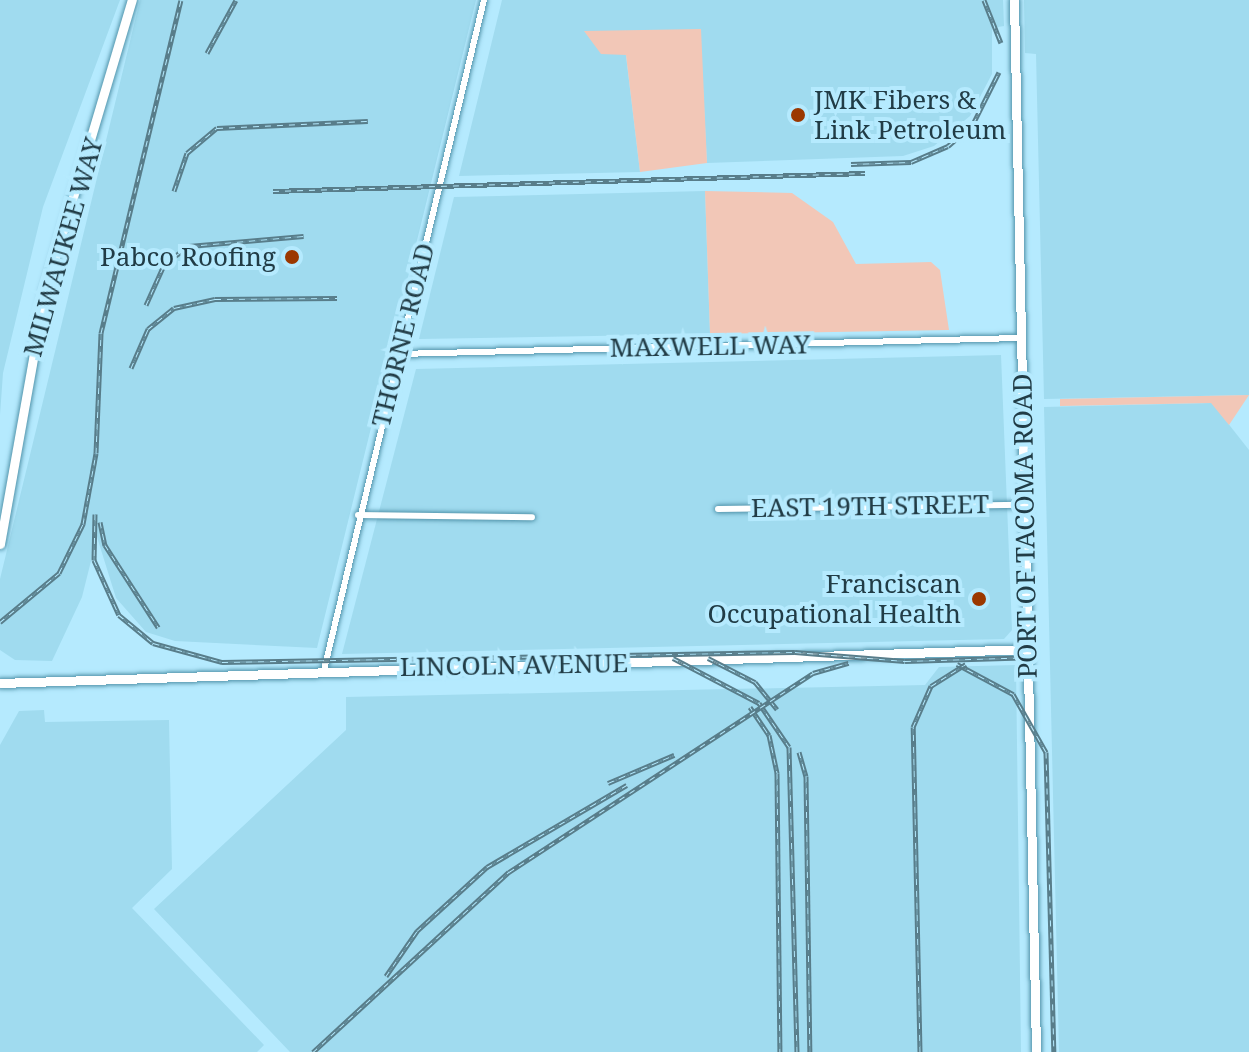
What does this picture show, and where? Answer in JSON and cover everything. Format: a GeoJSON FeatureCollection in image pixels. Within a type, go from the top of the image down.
{"type":"FeatureCollection","features":[{"type":"Feature","properties":{"kind":"street","name":"MILWAUKEE WAY"},"geometry":{"type":"LineString","coordinates":[[0,544],[45,291],[132,0]]}},
{"type":"Feature","properties":{"kind":"street","name":"THORNE ROAD"},"geometry":{"type":"LineString","coordinates":[[324,670],[358,515],[484,0]]}},
{"type":"Feature","properties":{"kind":"street","name":"PORT OF TACOMA ROAD"},"geometry":{"type":"LineString","coordinates":[[1014,0],[1036,1052]]}},
{"type":"Feature","properties":{"kind":"street","name":"MAXWELL WAY"},"geometry":{"type":"LineString","coordinates":[[399,354],[1020,338]]}},
{"type":"Feature","properties":{"kind":"street","name":"EAST 19TH STREET"},"geometry":{"type":"LineString","coordinates":[[718,509],[1023,505]]}},
{"type":"Feature","properties":{"kind":"street"},"geometry":{"type":"LineString","coordinates":[[358,515],[532,517]]}},
{"type":"Feature","properties":{"kind":"street","name":"LINCOLN AVENUE"},"geometry":{"type":"LineString","coordinates":[[0,683],[1028,649]]}},
{"type":"Feature","properties":{"kind":"shaded area"},"geometry":{"type":"Polygon","coordinates":[[[0,0],[120,0],[43,207],[3,373],[0,415],[0,0]]]}},
{"type":"Feature","properties":{"kind":"shaded area"},"geometry":{"type":"Polygon","coordinates":[[[140,0],[476,0],[317,648],[175,641],[146,632],[116,598],[97,537],[82,597],[52,661],[15,660],[0,650],[0,579],[140,0]]]}},
{"type":"Feature","properties":{"kind":"shaded area"},"geometry":{"type":"Polygon","coordinates":[[[502,0],[1003,0],[1004,26],[992,28],[992,74],[970,116],[934,146],[903,156],[707,163],[700,30],[623,31],[640,172],[459,176],[502,0]]]}},
{"type":"Feature","properties":{"kind":"shaded area"},"geometry":{"type":"Polygon","coordinates":[[[1024,0],[1249,0],[1249,395],[1044,399],[1036,54],[1025,53],[1024,0]]]}},
{"type":"Feature","properties":{"kind":"shaded area"},"geometry":{"type":"Polygon","coordinates":[[[701,29],[707,163],[640,172],[626,55],[601,54],[584,31],[701,29]]]}},
{"type":"Feature","properties":{"kind":"shaded area"},"geometry":{"type":"Polygon","coordinates":[[[705,191],[710,334],[419,339],[454,197],[705,191]]]}},
{"type":"Feature","properties":{"kind":"shaded area"},"geometry":{"type":"Polygon","coordinates":[[[705,191],[792,193],[833,222],[856,264],[931,262],[940,270],[949,330],[710,334],[705,191]]]}},
{"type":"Feature","properties":{"kind":"shaded area"},"geometry":{"type":"Polygon","coordinates":[[[1001,355],[1012,630],[1004,639],[342,654],[416,369],[1001,355]]]}},
{"type":"Feature","properties":{"kind":"shaded area"},"geometry":{"type":"Polygon","coordinates":[[[1249,395],[1229,425],[1211,403],[1060,406],[1060,399],[1249,395]]]}},
{"type":"Feature","properties":{"kind":"shaded area"},"geometry":{"type":"Polygon","coordinates":[[[1212,403],[1249,450],[1249,1052],[1059,1052],[1044,407],[1212,403]]]}},
{"type":"Feature","properties":{"kind":"shaded area"},"geometry":{"type":"Polygon","coordinates":[[[1016,665],[1021,1052],[290,1052],[154,909],[346,730],[346,697],[925,685],[939,667],[1016,665]]]}},
{"type":"Feature","properties":{"kind":"shaded area"},"geometry":{"type":"Polygon","coordinates":[[[44,710],[45,722],[169,720],[172,869],[132,908],[264,1045],[257,1052],[0,1052],[0,745],[19,711],[44,710]]]}},
{"type":"Feature","properties":{"kind":"railway"},"geometry":{"type":"LineString","coordinates":[[0,622],[59,573],[83,524],[96,453],[101,333],[181,0]]}},
{"type":"Feature","properties":{"kind":"railway"},"geometry":{"type":"LineString","coordinates":[[207,53],[236,0]]}},
{"type":"Feature","properties":{"kind":"railway"},"geometry":{"type":"LineString","coordinates":[[984,0],[1001,43]]}},
{"type":"Feature","properties":{"kind":"railway"},"geometry":{"type":"LineString","coordinates":[[851,164],[911,162],[948,146],[973,124],[999,72]]}},
{"type":"Feature","properties":{"kind":"railway"},"geometry":{"type":"LineString","coordinates":[[174,191],[187,153],[217,128],[368,121]]}},
{"type":"Feature","properties":{"kind":"railway"},"geometry":{"type":"LineString","coordinates":[[273,191],[865,173]]}},
{"type":"Feature","properties":{"kind":"railway"},"geometry":{"type":"LineString","coordinates":[[146,305],[165,263],[189,246],[304,236]]}},
{"type":"Feature","properties":{"kind":"railway"},"geometry":{"type":"LineString","coordinates":[[131,368],[148,329],[174,308],[215,299],[337,298]]}},
{"type":"Feature","properties":{"kind":"railway"},"geometry":{"type":"LineString","coordinates":[[95,514],[94,560],[119,615],[153,643],[222,662],[795,652],[905,661],[1038,657]]}},
{"type":"Feature","properties":{"kind":"railway"},"geometry":{"type":"LineString","coordinates":[[100,522],[105,545],[158,627]]}},
{"type":"Feature","properties":{"kind":"railway"},"geometry":{"type":"LineString","coordinates":[[673,658],[759,703],[789,747],[797,1052]]}},
{"type":"Feature","properties":{"kind":"railway"},"geometry":{"type":"LineString","coordinates":[[708,658],[755,682],[777,709]]}},
{"type":"Feature","properties":{"kind":"railway"},"geometry":{"type":"LineString","coordinates":[[313,1052],[509,872],[813,673],[849,663]]}},
{"type":"Feature","properties":{"kind":"railway"},"geometry":{"type":"LineString","coordinates":[[957,664],[1013,694],[1046,752],[1054,1052]]}},
{"type":"Feature","properties":{"kind":"railway"},"geometry":{"type":"LineString","coordinates":[[920,1052],[913,727],[931,686],[966,664]]}},
{"type":"Feature","properties":{"kind":"railway"},"geometry":{"type":"LineString","coordinates":[[750,707],[769,735],[777,773],[780,1052]]}},
{"type":"Feature","properties":{"kind":"railway"},"geometry":{"type":"LineString","coordinates":[[799,752],[806,776],[810,1052]]}},
{"type":"Feature","properties":{"kind":"railway"},"geometry":{"type":"LineString","coordinates":[[608,783],[674,755]]}},
{"type":"Feature","properties":{"kind":"railway"},"geometry":{"type":"LineString","coordinates":[[386,976],[417,931],[487,867],[627,785]]}},
{"type":"Feature","properties":{"kind":"place","name":"JMK Fibers & Link Petroleum"},"geometry":{"type":"Point","coordinates":[798,115]}},
{"type":"Feature","properties":{"kind":"place","name":"Pabco Roofing"},"geometry":{"type":"Point","coordinates":[292,257]}},
{"type":"Feature","properties":{"kind":"place","name":"Franciscan Occupational Health"},"geometry":{"type":"Point","coordinates":[979,599]}}]}
